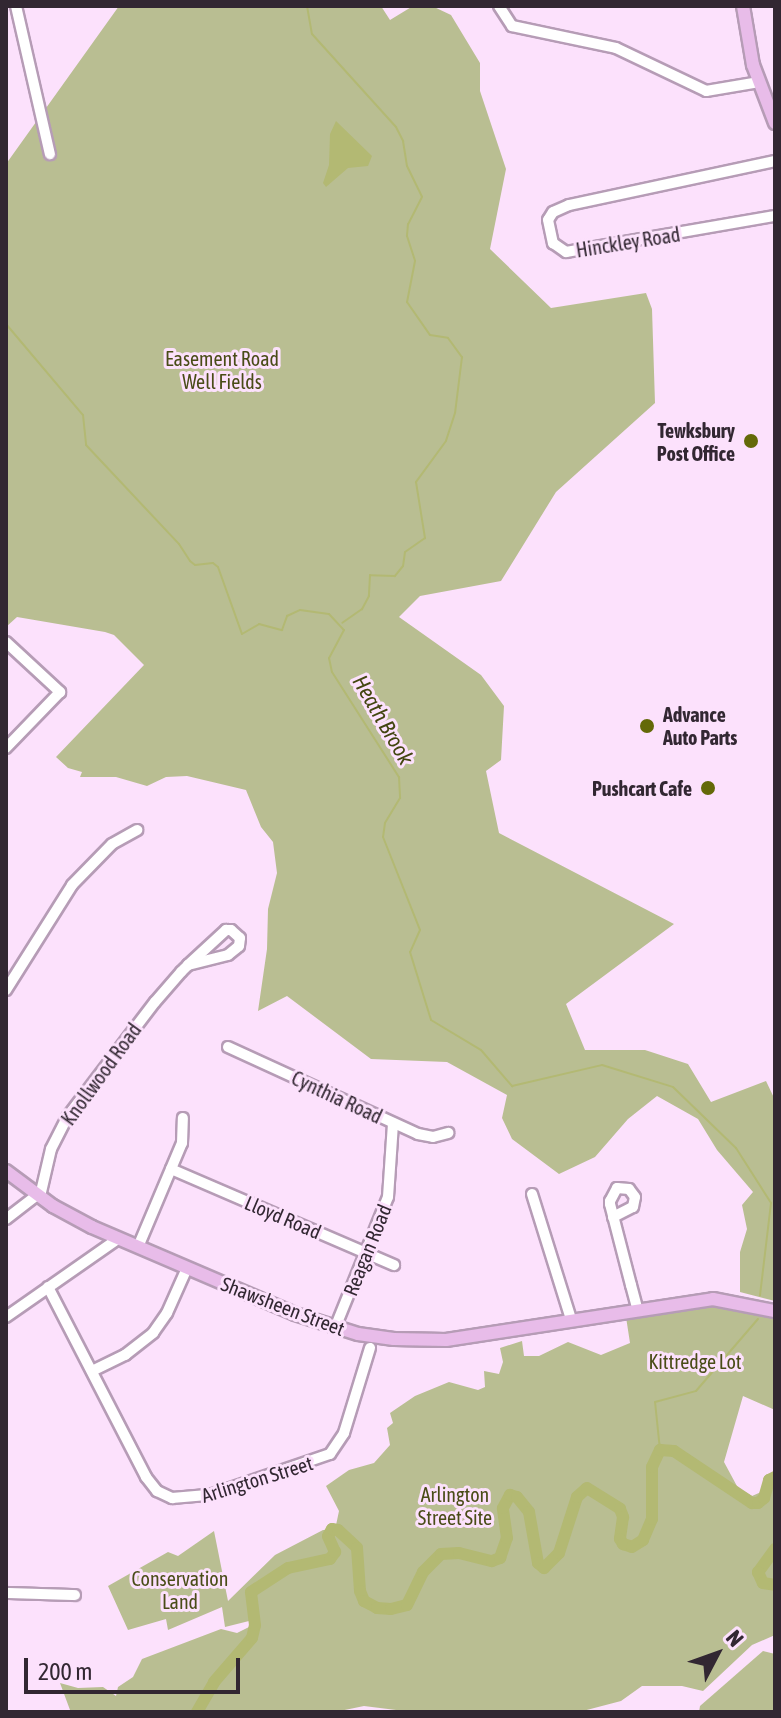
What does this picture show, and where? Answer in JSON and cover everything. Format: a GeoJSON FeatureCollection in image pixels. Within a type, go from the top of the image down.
{"type":"FeatureCollection","features":[{"type":"Feature","properties":{"kind":"main road"},"geometry":{"type":"LineString","coordinates":[[743,6],[759,82],[775,123]]}},
{"type":"Feature","properties":{"kind":"main road","name":"Shawsheen Street"},"geometry":{"type":"LineString","coordinates":[[6,1171],[71,1216],[118,1239],[335,1328],[381,1338],[446,1340],[637,1308],[725,1299],[775,1311]]}},
{"type":"Feature","properties":{"kind":"street"},"geometry":{"type":"LineString","coordinates":[[16,6],[50,154]]}},
{"type":"Feature","properties":{"kind":"street"},"geometry":{"type":"LineString","coordinates":[[499,6],[512,26],[616,48],[706,91],[759,82]]}},
{"type":"Feature","properties":{"kind":"street","name":"Hinckley Road"},"geometry":{"type":"LineString","coordinates":[[775,161],[569,205],[553,212],[548,220],[553,243],[566,252],[775,216]]}},
{"type":"Feature","properties":{"kind":"street"},"geometry":{"type":"LineString","coordinates":[[6,642],[60,692],[6,748]]}},
{"type":"Feature","properties":{"kind":"street"},"geometry":{"type":"LineString","coordinates":[[6,990],[65,894],[112,844],[137,830]]}},
{"type":"Feature","properties":{"kind":"street","name":"Knollwood Road"},"geometry":{"type":"LineString","coordinates":[[39,1196],[51,1149],[74,1106],[188,965],[227,929],[240,938],[239,946],[228,955],[188,965]]}},
{"type":"Feature","properties":{"kind":"street","name":"Cynthia Road"},"geometry":{"type":"LineString","coordinates":[[228,1047],[425,1136],[448,1133]]}},
{"type":"Feature","properties":{"kind":"street"},"geometry":{"type":"LineString","coordinates":[[138,1247],[184,1137],[183,1118]]}},
{"type":"Feature","properties":{"kind":"street","name":"Reagan Road"},"geometry":{"type":"LineString","coordinates":[[335,1328],[388,1197],[393,1123]]}},
{"type":"Feature","properties":{"kind":"street","name":"Lloyd Road"},"geometry":{"type":"LineString","coordinates":[[171,1169],[394,1265]]}},
{"type":"Feature","properties":{"kind":"street"},"geometry":{"type":"LineString","coordinates":[[532,1194],[571,1319]]}},
{"type":"Feature","properties":{"kind":"street"},"geometry":{"type":"LineString","coordinates":[[6,1219],[39,1196]]}},
{"type":"Feature","properties":{"kind":"street"},"geometry":{"type":"LineString","coordinates":[[613,1217],[637,1308]]}},
{"type":"Feature","properties":{"kind":"street"},"geometry":{"type":"LineString","coordinates":[[6,1317],[118,1239]]}},
{"type":"Feature","properties":{"kind":"street"},"geometry":{"type":"LineString","coordinates":[[92,1371],[125,1355],[153,1333],[167,1313],[187,1268]]}},
{"type":"Feature","properties":{"kind":"street","name":"Arlington Street"},"geometry":{"type":"LineString","coordinates":[[48,1287],[151,1484],[164,1495],[191,1499],[314,1462],[330,1454],[344,1433],[370,1348]]}},
{"type":"Feature","properties":{"kind":"street"},"geometry":{"type":"LineString","coordinates":[[6,1593],[75,1595]]}},
{"type":"Feature","properties":{"kind":"green space","name":"Easement Road Well Fields"},"geometry":{"type":"Polygon","coordinates":[[[119,6],[381,6],[390,20],[413,6],[432,6],[451,15],[480,63],[480,91],[506,169],[490,249],[551,308],[646,293],[652,309],[655,403],[556,492],[501,581],[420,596],[399,617],[481,675],[504,706],[501,760],[486,771],[499,833],[674,924],[566,1004],[585,1050],[645,1050],[688,1064],[711,1102],[766,1081],[775,1100],[775,1301],[740,1292],[740,1252],[747,1229],[742,1205],[753,1192],[717,1150],[698,1119],[657,1096],[628,1119],[595,1157],[559,1174],[512,1139],[502,1118],[507,1095],[447,1062],[371,1059],[287,996],[258,1011],[267,949],[268,909],[277,873],[273,842],[261,827],[246,790],[187,776],[166,777],[147,786],[116,777],[80,777],[82,772],[68,768],[56,757],[144,665],[114,635],[105,632],[17,617],[6,627],[6,164],[119,6]]]}},
{"type":"Feature","properties":{"kind":"green space"},"geometry":{"type":"Polygon","coordinates":[[[697,1298],[775,1311],[775,1410],[743,1396],[724,1462],[738,1488],[752,1496],[773,1487],[775,1490],[775,1635],[752,1645],[703,1691],[682,1686],[642,1686],[621,1701],[579,1712],[412,1712],[364,1706],[335,1712],[66,1712],[70,1710],[60,1683],[78,1688],[103,1687],[116,1696],[118,1687],[133,1677],[142,1659],[221,1629],[237,1633],[249,1627],[249,1621],[225,1627],[222,1607],[168,1630],[166,1619],[128,1630],[108,1586],[168,1552],[178,1556],[214,1531],[228,1601],[275,1555],[323,1530],[335,1530],[339,1511],[326,1486],[349,1470],[374,1463],[390,1445],[387,1428],[393,1423],[390,1413],[415,1396],[449,1382],[478,1390],[485,1387],[484,1371],[499,1374],[503,1362],[500,1348],[522,1341],[524,1356],[539,1356],[568,1342],[601,1355],[630,1343],[626,1317],[697,1298]]]}},
{"type":"Feature","properties":{"kind":"green space"},"geometry":{"type":"Polygon","coordinates":[[[763,1651],[775,1654],[775,1712],[699,1712],[700,1706],[763,1651]]]}},
{"type":"Feature","properties":{"kind":"shaded area"},"geometry":{"type":"Polygon","coordinates":[[[336,121],[372,156],[368,166],[348,168],[326,187],[323,183],[329,165],[330,134],[336,121]]]}},
{"type":"Feature","properties":{"kind":"waterway"},"geometry":{"type":"LineString","coordinates":[[307,6],[312,34],[396,127],[403,141],[407,166],[422,197],[408,224],[407,236],[415,261],[407,302],[430,335],[448,338],[462,357],[455,413],[446,441],[416,482],[425,538],[405,552],[403,566],[395,576],[370,575],[369,596],[362,609],[342,623]]}},
{"type":"Feature","properties":{"kind":"waterway","name":"Heath Brook"},"geometry":{"type":"LineString","coordinates":[[6,324],[83,415],[86,445],[179,544],[190,561],[195,565],[213,563],[218,567],[242,634],[259,624],[282,630],[287,616],[300,610],[329,614],[344,630],[329,658],[332,672],[399,777],[400,798],[385,823],[383,837],[420,930],[410,952],[431,1020],[481,1050],[512,1086],[602,1065],[673,1087],[736,1148],[771,1203],[760,1295]]}},
{"type":"Feature","properties":{"kind":"waterway","name":"Heath Brook"},"geometry":{"type":"LineString","coordinates":[[660,1450],[655,1402],[696,1391],[758,1319]]}},
{"type":"Feature","properties":{"kind":"waterway"},"geometry":{"type":"LineString","coordinates":[[197,1712],[214,1682],[252,1638],[255,1625],[251,1592],[288,1568],[330,1559],[335,1552],[328,1536],[332,1529],[338,1530],[357,1548],[360,1591],[364,1601],[377,1608],[391,1609],[407,1605],[423,1572],[441,1554],[459,1553],[492,1561],[500,1558],[507,1538],[503,1508],[510,1495],[517,1497],[529,1512],[538,1563],[544,1568],[559,1553],[577,1497],[587,1488],[620,1509],[623,1517],[620,1539],[623,1544],[632,1547],[643,1540],[652,1519],[652,1467],[660,1450],[674,1451],[752,1503],[764,1498],[769,1480],[775,1477]]}},
{"type":"Feature","properties":{"kind":"waterway"},"geometry":{"type":"LineString","coordinates":[[775,1549],[758,1572],[763,1583],[775,1585]]}},
{"type":"Feature","properties":{"kind":"place","name":"Tewksbury Post Office"},"geometry":{"type":"Point","coordinates":[751,441]}},
{"type":"Feature","properties":{"kind":"place","name":"Advance Auto Parts"},"geometry":{"type":"Point","coordinates":[647,726]}},
{"type":"Feature","properties":{"kind":"place","name":"Pushcart Cafe"},"geometry":{"type":"Point","coordinates":[708,788]}},
{"type":"Feature","properties":{"kind":"park label","name":"Kittredge Lot"},"geometry":{"type":"Point","coordinates":[695,1361]}},
{"type":"Feature","properties":{"kind":"park label","name":"Arlington Street Site"},"geometry":{"type":"Point","coordinates":[455,1506]}},
{"type":"Feature","properties":{"kind":"park label","name":"Conservation Land"},"geometry":{"type":"Point","coordinates":[180,1590]}}]}
